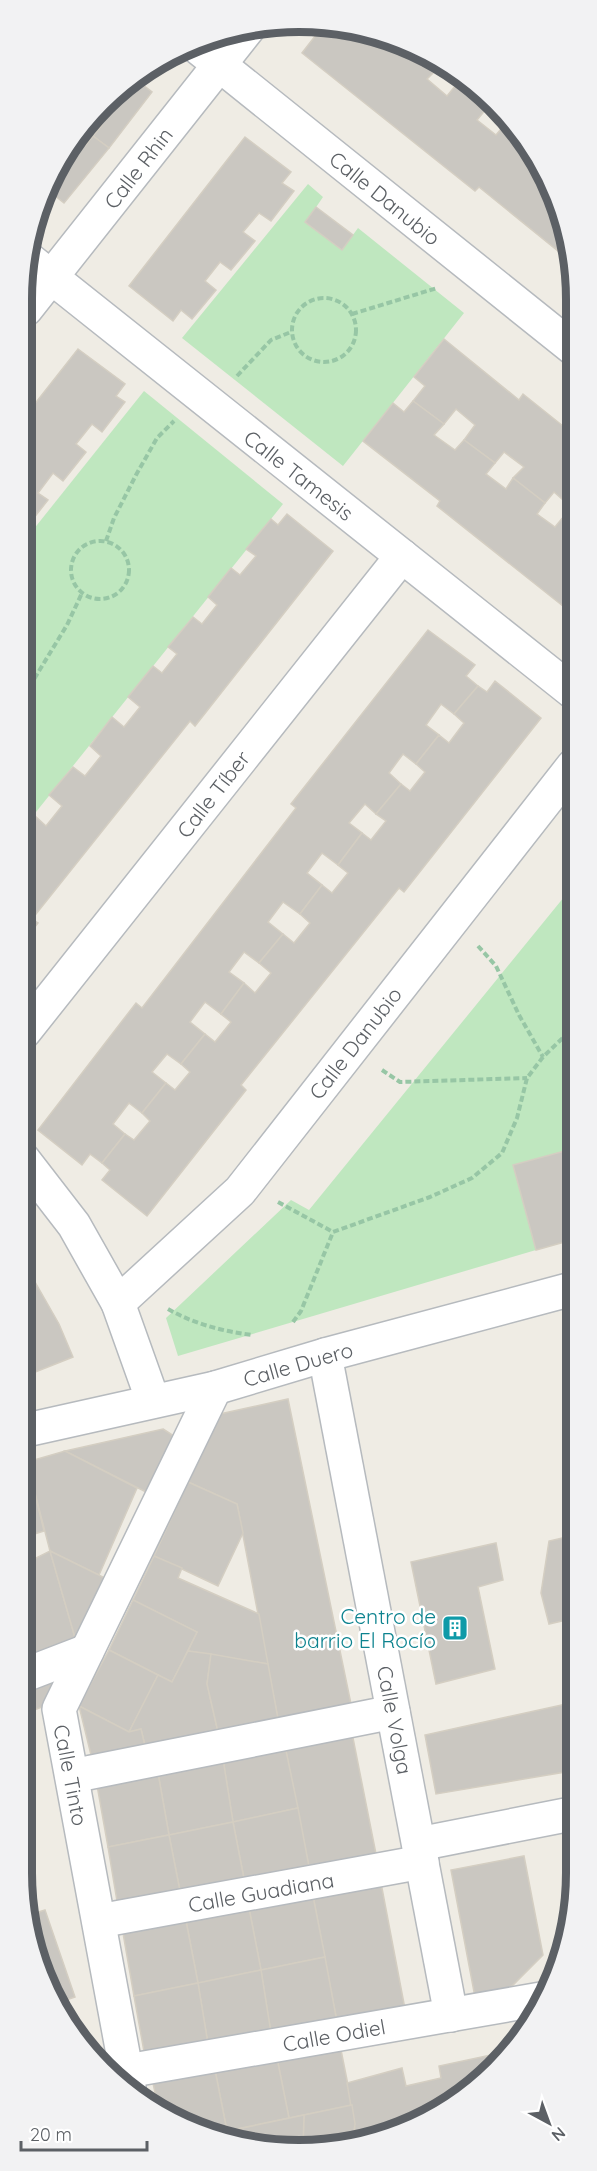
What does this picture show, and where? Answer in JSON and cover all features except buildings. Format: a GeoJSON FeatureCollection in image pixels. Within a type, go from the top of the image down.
{"type":"FeatureCollection","features":[{"type":"Feature","properties":{"kind":"street","name":"Calle Rhin"},"geometry":{"type":"LineString","coordinates":[[32,301],[208,56],[229,41]]}},
{"type":"Feature","properties":{"kind":"street","name":"Calle Danubio"},"geometry":{"type":"LineString","coordinates":[[208,56],[566,343]]}},
{"type":"Feature","properties":{"kind":"street","name":"Calle Tamesis"},"geometry":{"type":"LineString","coordinates":[[34,263],[566,686]]}},
{"type":"Feature","properties":{"kind":"street","name":"Calle Tíber"},"geometry":{"type":"LineString","coordinates":[[32,1022],[402,556]]}},
{"type":"Feature","properties":{"kind":"street","name":"Calle Danubio"},"geometry":{"type":"LineString","coordinates":[[118,1303],[240,1191],[566,775]]}},
{"type":"Feature","properties":{"kind":"street"},"geometry":{"type":"LineString","coordinates":[[32,1171],[74,1225],[118,1303],[153,1401]]}},
{"type":"Feature","properties":{"kind":"street","name":"Calle Duero"},"geometry":{"type":"LineString","coordinates":[[32,1429],[215,1388],[284,1353],[326,1355],[566,1291]]}},
{"type":"Feature","properties":{"kind":"street","name":"Calle Volga"},"geometry":{"type":"LineString","coordinates":[[326,1355],[452,2015]]}},
{"type":"Feature","properties":{"kind":"street","name":"Calle Tinto"},"geometry":{"type":"LineString","coordinates":[[128,2078],[59,1709],[215,1388]]}},
{"type":"Feature","properties":{"kind":"street"},"geometry":{"type":"LineString","coordinates":[[32,1673],[87,1651]]}},
{"type":"Feature","properties":{"kind":"street"},"geometry":{"type":"LineString","coordinates":[[72,1776],[393,1712]]}},
{"type":"Feature","properties":{"kind":"street","name":"Calle Guadiana"},"geometry":{"type":"LineString","coordinates":[[99,1921],[421,1853],[566,1815]]}},
{"type":"Feature","properties":{"kind":"street","name":"Calle Odiel"},"geometry":{"type":"LineString","coordinates":[[128,2078],[533,2000]]}},
{"type":"Feature","properties":{"kind":"path"},"geometry":{"type":"LineString","coordinates":[[352,314],[480,274]]}},
{"type":"Feature","properties":{"kind":"path"},"geometry":{"type":"LineString","coordinates":[[315,299],[336,300],[352,314],[356,324],[353,345],[338,360],[317,362],[307,358],[299,351],[291,333],[292,321],[297,312],[305,304],[315,299]]}},
{"type":"Feature","properties":{"kind":"path"},"geometry":{"type":"LineString","coordinates":[[106,541],[114,518],[157,438],[206,400],[271,340],[291,333]]}},
{"type":"Feature","properties":{"kind":"path"},"geometry":{"type":"LineString","coordinates":[[96,541],[115,544],[127,559],[129,568],[124,586],[109,597],[100,599],[82,592],[71,576],[74,558],[79,550],[87,543],[96,541]]}},
{"type":"Feature","properties":{"kind":"path"},"geometry":{"type":"LineString","coordinates":[[32,682],[67,625],[82,592]]}},
{"type":"Feature","properties":{"kind":"path"},"geometry":{"type":"LineString","coordinates":[[453,918],[496,966],[519,1015],[543,1057]]}},
{"type":"Feature","properties":{"kind":"path"},"geometry":{"type":"LineString","coordinates":[[144,1279],[166,1308],[188,1320],[249,1335],[284,1353],[333,1232],[430,1197],[472,1178],[502,1153],[517,1118],[527,1078],[543,1057],[566,1035]]}},
{"type":"Feature","properties":{"kind":"path"},"geometry":{"type":"LineString","coordinates":[[351,1049],[400,1082],[527,1078]]}},
{"type":"Feature","properties":{"kind":"path"},"geometry":{"type":"LineString","coordinates":[[249,1178],[276,1200],[333,1232]]}},
{"type":"Feature","properties":{"kind":"green space"},"geometry":{"type":"Polygon","coordinates":[[[308,184],[323,197],[306,222],[342,250],[358,228],[464,313],[343,466],[182,338],[308,184]]]}},
{"type":"Feature","properties":{"kind":"green space"},"geometry":{"type":"Polygon","coordinates":[[[144,391],[283,504],[32,817],[32,531],[144,391]]]}},
{"type":"Feature","properties":{"kind":"green space"},"geometry":{"type":"Polygon","coordinates":[[[566,895],[566,1151],[513,1165],[536,1250],[178,1356],[166,1318],[291,1200],[309,1210],[566,895]]]}},
{"type":"Feature","properties":{"kind":"place","name":"Centro de barrio El Rocío"},"geometry":{"type":"Point","coordinates":[455,1628]}}]}
